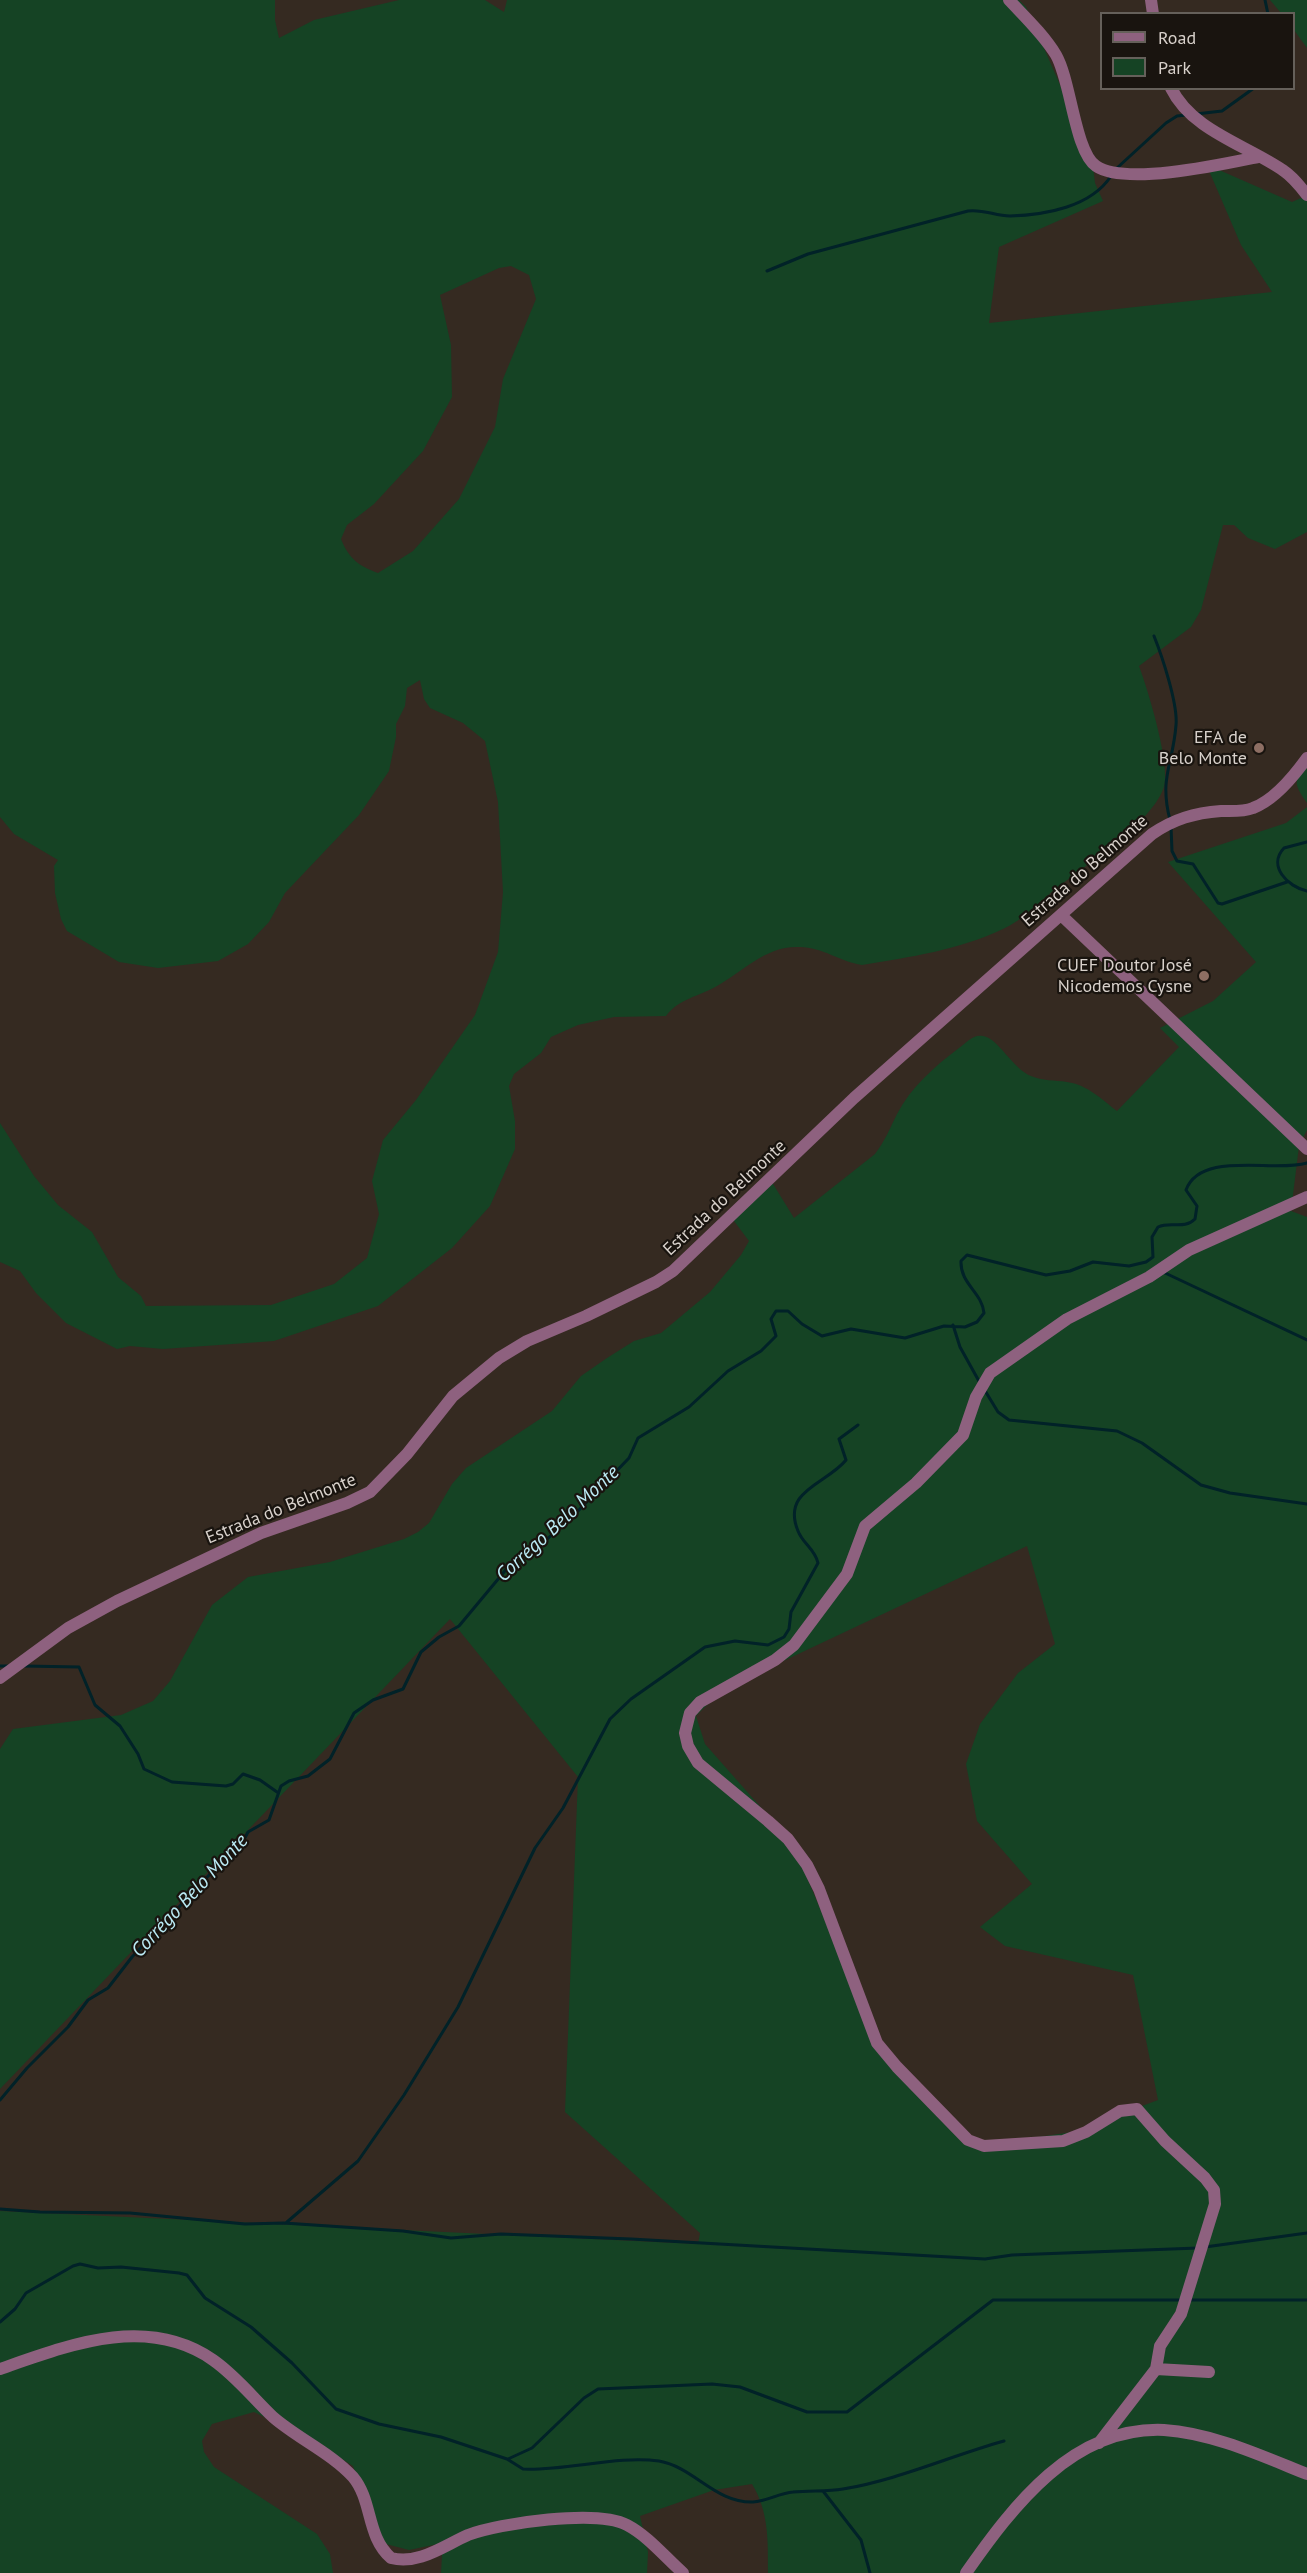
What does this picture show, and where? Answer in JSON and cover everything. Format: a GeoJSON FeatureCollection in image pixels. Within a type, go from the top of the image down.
{"type":"FeatureCollection","features":[{"type":"Feature","properties":{"kind":"street"},"geometry":{"type":"LineString","coordinates":[[1009,0],[1057,56],[1084,148],[1096,167],[1108,172],[1157,173],[1258,157]]}},
{"type":"Feature","properties":{"kind":"street"},"geometry":{"type":"LineString","coordinates":[[1172,90],[1178,101],[1200,121],[1282,170],[1307,195]]}},
{"type":"Feature","properties":{"kind":"street","name":"Estrada do Belmonte"},"geometry":{"type":"LineString","coordinates":[[0,1678],[68,1628],[117,1601],[261,1533],[347,1503],[370,1492],[407,1454],[453,1396],[499,1358],[527,1341],[656,1282],[692,1256],[854,1098],[1137,847],[1169,822],[1191,814],[1244,810],[1263,804],[1307,758]]}},
{"type":"Feature","properties":{"kind":"street"},"geometry":{"type":"LineString","coordinates":[[1060,915],[1307,1149]]}},
{"type":"Feature","properties":{"kind":"street"},"geometry":{"type":"LineString","coordinates":[[1099,2443],[1156,2369],[1160,2346],[1181,2314],[1215,2204],[1211,2185],[1192,2163],[1165,2141],[1140,2111],[1134,2108],[1119,2111],[1086,2132],[1063,2141],[984,2146],[968,2140],[897,2067],[877,2043],[819,1889],[807,1865],[775,1827],[698,1763],[688,1746],[685,1733],[690,1713],[700,1702],[769,1664],[794,1645],[847,1574],[865,1526],[916,1483],[963,1436],[976,1397],[990,1373],[1066,1319],[1149,1277],[1189,1250],[1307,1197]]}},
{"type":"Feature","properties":{"kind":"street"},"geometry":{"type":"LineString","coordinates":[[0,2370],[88,2342],[141,2335],[162,2338],[196,2350],[230,2373],[272,2416],[352,2477],[363,2499],[376,2542],[391,2558],[408,2560],[419,2558],[471,2535],[498,2527],[583,2517],[607,2518],[625,2523],[639,2532],[683,2573]]}},
{"type":"Feature","properties":{"kind":"street"},"geometry":{"type":"LineString","coordinates":[[1156,2369],[1209,2373]]}},
{"type":"Feature","properties":{"kind":"street"},"geometry":{"type":"LineString","coordinates":[[966,2573],[994,2535],[1049,2474],[1070,2457],[1099,2443],[1138,2432],[1164,2430],[1194,2435],[1270,2459],[1307,2474]]}},
{"type":"Feature","properties":{"kind":"green space"},"geometry":{"type":"Polygon","coordinates":[[[0,0],[275,0],[275,20],[279,38],[314,20],[399,0],[485,0],[504,12],[507,0],[1019,0],[1026,7],[1092,158],[1095,183],[1103,201],[999,247],[989,323],[1272,292],[1241,245],[1207,166],[1292,202],[1301,198],[1307,200],[1307,532],[1275,549],[1248,538],[1234,525],[1223,525],[1201,610],[1191,627],[1139,666],[1157,724],[1165,769],[1165,781],[1160,795],[1150,810],[1118,841],[1023,916],[986,936],[934,952],[862,965],[816,949],[788,947],[756,960],[717,986],[677,1006],[666,1016],[614,1017],[578,1025],[551,1037],[541,1053],[514,1074],[509,1086],[515,1121],[515,1149],[490,1206],[452,1248],[378,1306],[274,1341],[163,1349],[130,1346],[117,1349],[66,1323],[36,1293],[20,1271],[0,1262],[0,1123],[34,1176],[58,1205],[92,1232],[118,1277],[141,1296],[146,1306],[271,1305],[334,1284],[367,1258],[379,1214],[372,1181],[383,1140],[416,1100],[475,1015],[498,952],[503,892],[498,802],[485,741],[463,723],[430,708],[424,699],[420,680],[407,688],[405,706],[396,724],[396,737],[389,771],[359,815],[285,893],[269,922],[248,944],[218,961],[158,968],[119,962],[67,931],[61,919],[55,893],[54,866],[58,860],[14,834],[0,817],[0,0]],[[511,266],[499,268],[440,295],[451,345],[452,397],[423,451],[374,504],[347,525],[341,539],[351,557],[365,568],[378,573],[413,551],[459,499],[495,427],[503,379],[536,299],[529,275],[511,266]]]}},
{"type":"Feature","properties":{"kind":"green space"},"geometry":{"type":"Polygon","coordinates":[[[1270,0],[1307,0],[1307,48],[1295,31],[1295,12],[1280,12],[1270,0]]]}},
{"type":"Feature","properties":{"kind":"green space"},"geometry":{"type":"Polygon","coordinates":[[[1307,764],[1307,803],[1300,792],[1297,780],[1307,764]]]}},
{"type":"Feature","properties":{"kind":"green space"},"geometry":{"type":"Polygon","coordinates":[[[1307,807],[1307,1130],[1299,1146],[1291,1211],[1307,1217],[1307,2573],[768,2573],[765,2516],[752,2484],[714,2490],[640,2516],[648,2552],[647,2573],[441,2573],[442,2555],[438,2544],[409,2550],[382,2543],[353,2466],[317,2443],[254,2412],[212,2424],[202,2441],[204,2452],[214,2467],[317,2534],[330,2554],[333,2573],[0,2573],[0,2211],[698,2244],[700,2233],[565,2112],[578,1777],[450,1619],[0,2089],[0,1749],[13,1729],[121,1715],[153,1701],[170,1681],[212,1605],[248,1577],[330,1562],[404,1539],[418,1532],[429,1523],[452,1484],[466,1468],[552,1411],[581,1376],[634,1341],[661,1333],[710,1292],[741,1255],[749,1241],[731,1217],[770,1179],[794,1218],[875,1154],[903,1104],[916,1086],[967,1041],[979,1036],[989,1038],[1018,1067],[1031,1076],[1081,1086],[1117,1111],[1179,1047],[1160,1028],[1213,1001],[1256,962],[1168,862],[1286,823],[1307,807]],[[1027,1546],[722,1690],[696,1716],[705,1744],[780,1829],[802,1866],[875,2038],[978,2146],[1072,2132],[1158,2100],[1133,1975],[1005,1946],[980,1927],[1032,1884],[977,1821],[966,1764],[980,1724],[1018,1673],[1055,1644],[1027,1546]]]}},
{"type":"Feature","properties":{"kind":"waterway"},"geometry":{"type":"LineString","coordinates":[[1265,0],[1268,12]]}},
{"type":"Feature","properties":{"kind":"waterway"},"geometry":{"type":"LineString","coordinates":[[1196,114],[1222,111],[1251,90]]}},
{"type":"Feature","properties":{"kind":"waterway"},"geometry":{"type":"LineString","coordinates":[[1117,168],[1166,123],[1177,116],[1186,115]]}},
{"type":"Feature","properties":{"kind":"waterway"},"geometry":{"type":"LineString","coordinates":[[767,271],[808,254],[968,211],[1010,216],[1052,211],[1092,195],[1111,176]]}},
{"type":"Feature","properties":{"kind":"waterway"},"geometry":{"type":"LineString","coordinates":[[1154,636],[1169,680],[1176,716],[1166,782],[1170,820]]}},
{"type":"Feature","properties":{"kind":"waterway"},"geometry":{"type":"LineString","coordinates":[[1171,827],[1172,851],[1177,861],[1193,864],[1218,903],[1222,904],[1287,882]]}},
{"type":"Feature","properties":{"kind":"waterway","name":"Corrégo Belo Monte"},"geometry":{"type":"LineString","coordinates":[[1307,842],[1284,848],[1279,855],[1278,862],[1282,875],[1293,885],[1307,891]]}},
{"type":"Feature","properties":{"kind":"waterway","name":"Corrégo Belo Monte"},"geometry":{"type":"LineString","coordinates":[[0,2100],[27,2068],[68,2027],[88,2000],[108,1988],[132,1957],[211,1873],[239,1849],[248,1832],[269,1820],[281,1786],[289,1781],[308,1776],[330,1759],[354,1713],[373,1700],[403,1689],[421,1652],[439,1637],[459,1626],[509,1566],[535,1545],[545,1541],[578,1511],[629,1458],[638,1438],[689,1407],[728,1371],[761,1351],[776,1336],[771,1319],[776,1311],[788,1311],[802,1324],[822,1336],[851,1329],[905,1338],[944,1326],[965,1327],[977,1322],[984,1313],[979,1299],[964,1276],[961,1261],[967,1255],[1046,1275],[1070,1271],[1093,1262],[1129,1266],[1146,1262],[1153,1257],[1152,1237],[1158,1227],[1182,1225],[1195,1219],[1197,1206],[1186,1190],[1194,1178],[1207,1170],[1240,1165],[1276,1166],[1307,1163]]}},
{"type":"Feature","properties":{"kind":"waterway"},"geometry":{"type":"LineString","coordinates":[[1163,1272],[1307,1340]]}},
{"type":"Feature","properties":{"kind":"waterway"},"geometry":{"type":"LineString","coordinates":[[953,1325],[960,1347],[980,1383]]}},
{"type":"Feature","properties":{"kind":"waterway"},"geometry":{"type":"LineString","coordinates":[[984,1389],[998,1412],[1009,1420],[1117,1431],[1142,1443],[1201,1485],[1230,1493],[1307,1504]]}},
{"type":"Feature","properties":{"kind":"waterway"},"geometry":{"type":"LineString","coordinates":[[287,2222],[358,2161],[404,2095],[458,2007],[535,1848],[563,1808],[610,1719],[631,1699],[705,1647],[735,1641],[768,1645],[784,1637],[789,1629],[791,1612],[818,1563],[798,1531],[794,1517],[796,1506],[808,1489],[846,1460],[839,1439],[858,1425]]}},
{"type":"Feature","properties":{"kind":"waterway"},"geometry":{"type":"LineString","coordinates":[[0,1666],[8,1666]]}},
{"type":"Feature","properties":{"kind":"waterway"},"geometry":{"type":"LineString","coordinates":[[24,1666],[79,1667],[95,1705],[120,1726],[138,1754],[144,1769],[172,1782],[226,1786],[233,1784],[243,1774],[260,1780],[277,1792]]}},
{"type":"Feature","properties":{"kind":"waterway"},"geometry":{"type":"LineString","coordinates":[[0,2209],[130,2213],[245,2224],[284,2223],[403,2231],[451,2238],[501,2234],[631,2239],[985,2259],[1012,2255],[1198,2248]]}},
{"type":"Feature","properties":{"kind":"waterway"},"geometry":{"type":"LineString","coordinates":[[1205,2247],[1307,2233]]}},
{"type":"Feature","properties":{"kind":"waterway"},"geometry":{"type":"LineString","coordinates":[[0,2322],[15,2309],[26,2293],[80,2264],[98,2268],[121,2267],[179,2273],[187,2275],[205,2298],[251,2327],[292,2363],[336,2409],[379,2424],[441,2437],[507,2459],[523,2469],[557,2468],[609,2461],[659,2461],[683,2470],[716,2491],[739,2501],[753,2502],[799,2491],[837,2490],[863,2485],[1004,2441]]}},
{"type":"Feature","properties":{"kind":"waterway"},"geometry":{"type":"LineString","coordinates":[[508,2459],[532,2448],[584,2398],[598,2389],[712,2384],[740,2387],[807,2412],[847,2412],[993,2300],[1182,2300]]}},
{"type":"Feature","properties":{"kind":"waterway"},"geometry":{"type":"LineString","coordinates":[[1189,2300],[1307,2300]]}},
{"type":"Feature","properties":{"kind":"waterway"},"geometry":{"type":"LineString","coordinates":[[823,2491],[861,2540],[870,2573]]}},
{"type":"Feature","properties":{"kind":"place","name":"EFA de Belo Monte"},"geometry":{"type":"Point","coordinates":[1259,748]}},
{"type":"Feature","properties":{"kind":"place","name":"CUEF Doutor José Nicodemos Cysne"},"geometry":{"type":"Point","coordinates":[1204,976]}}]}
